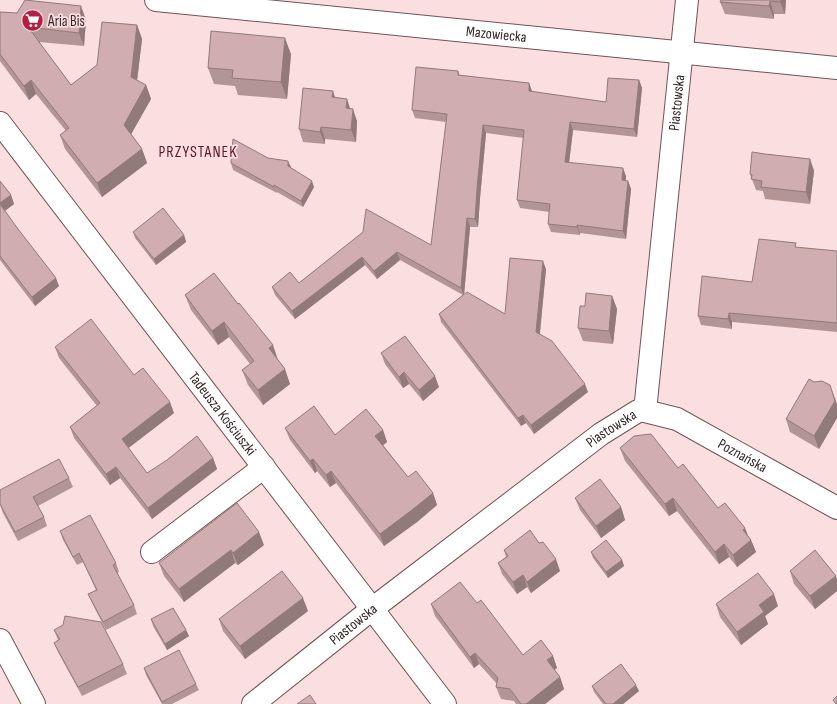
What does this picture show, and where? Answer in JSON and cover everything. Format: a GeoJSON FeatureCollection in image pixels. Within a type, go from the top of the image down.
{"type":"FeatureCollection","features":[{"type":"Feature","properties":{"kind":"street","name":"Mazowiecka"},"geometry":{"type":"LineString","coordinates":[[156,0],[837,68]]}},
{"type":"Feature","properties":{"kind":"street","name":"Piastowska"},"geometry":{"type":"LineString","coordinates":[[253,704],[372,609],[601,434],[638,411],[645,411],[687,0]]}},
{"type":"Feature","properties":{"kind":"street","name":"Tadeusza Kościuszki"},"geometry":{"type":"LineString","coordinates":[[0,123],[445,704]]}},
{"type":"Feature","properties":{"kind":"street","name":"Poznańska"},"geometry":{"type":"LineString","coordinates":[[645,411],[677,419],[837,508]]}},
{"type":"Feature","properties":{"kind":"street"},"geometry":{"type":"LineString","coordinates":[[152,552],[264,467]]}},
{"type":"Feature","properties":{"kind":"street"},"geometry":{"type":"LineString","coordinates":[[0,640],[34,704]]}},
{"type":"Feature","properties":{"kind":"building"},"geometry":{"type":"Polygon","coordinates":[[[25,0],[81,6],[79,33],[28,27],[71,85],[97,65],[102,22],[137,25],[131,77],[146,85],[124,125],[142,149],[97,183],[60,135],[69,128],[31,80],[24,86],[0,54],[0,12],[17,13],[25,0]]]}},
{"type":"Feature","properties":{"kind":"building"},"geometry":{"type":"Polygon","coordinates":[[[721,0],[781,0],[780,2],[770,1],[769,6],[720,2],[721,0]]]}},
{"type":"Feature","properties":{"kind":"building"},"geometry":{"type":"Polygon","coordinates":[[[211,31],[285,38],[281,82],[232,78],[233,70],[208,68],[211,31]]]}},
{"type":"Feature","properties":{"kind":"building"},"geometry":{"type":"Polygon","coordinates":[[[416,67],[458,71],[458,75],[529,83],[529,91],[606,102],[608,78],[639,80],[634,129],[570,122],[565,162],[623,168],[622,180],[628,181],[623,231],[577,225],[577,227],[548,224],[550,204],[517,200],[524,130],[483,125],[475,219],[467,218],[461,288],[397,252],[374,271],[362,257],[292,311],[272,287],[290,272],[299,283],[363,232],[366,209],[431,245],[447,114],[412,110],[416,67]]]}},
{"type":"Feature","properties":{"kind":"building"},"geometry":{"type":"Polygon","coordinates":[[[303,88],[333,91],[332,97],[347,99],[346,108],[353,109],[351,130],[321,127],[320,132],[299,129],[303,88]]]}},
{"type":"Feature","properties":{"kind":"building"},"geometry":{"type":"Polygon","coordinates":[[[233,139],[268,158],[288,161],[288,166],[312,181],[301,201],[231,163],[233,139]]]}},
{"type":"Feature","properties":{"kind":"building"},"geometry":{"type":"Polygon","coordinates":[[[752,152],[810,159],[806,192],[761,187],[762,181],[751,179],[752,152]]]}},
{"type":"Feature","properties":{"kind":"building"},"geometry":{"type":"Polygon","coordinates":[[[0,181],[11,195],[0,203],[0,181]]]}},
{"type":"Feature","properties":{"kind":"building"},"geometry":{"type":"Polygon","coordinates":[[[0,204],[56,278],[32,297],[0,256],[0,204]]]}},
{"type":"Feature","properties":{"kind":"building"},"geometry":{"type":"Polygon","coordinates":[[[163,208],[184,235],[154,259],[133,232],[163,208]]]}},
{"type":"Feature","properties":{"kind":"building"},"geometry":{"type":"Polygon","coordinates":[[[759,239],[796,243],[795,247],[837,251],[837,323],[729,313],[728,319],[698,316],[702,276],[752,282],[759,239]]]}},
{"type":"Feature","properties":{"kind":"building"},"geometry":{"type":"Polygon","coordinates":[[[510,258],[543,261],[536,332],[552,341],[585,384],[531,425],[523,415],[518,418],[439,314],[467,292],[505,314],[510,258]]]}},
{"type":"Feature","properties":{"kind":"building"},"geometry":{"type":"Polygon","coordinates":[[[214,273],[273,345],[269,348],[285,369],[258,390],[242,370],[254,361],[224,322],[212,331],[185,295],[214,273]]]}},
{"type":"Feature","properties":{"kind":"building"},"geometry":{"type":"Polygon","coordinates":[[[586,293],[612,296],[609,331],[578,328],[580,306],[585,306],[586,293]]]}},
{"type":"Feature","properties":{"kind":"building"},"geometry":{"type":"Polygon","coordinates":[[[91,319],[134,375],[143,368],[170,402],[122,439],[147,473],[167,460],[197,436],[213,458],[148,508],[116,467],[106,474],[70,427],[100,403],[55,347],[91,319]]]}},
{"type":"Feature","properties":{"kind":"building"},"geometry":{"type":"Polygon","coordinates":[[[405,336],[435,376],[419,390],[404,372],[399,377],[381,353],[405,336]]]}},
{"type":"Feature","properties":{"kind":"building"},"geometry":{"type":"Polygon","coordinates":[[[809,379],[814,382],[822,381],[830,385],[835,401],[814,436],[786,419],[809,379]]]}},
{"type":"Feature","properties":{"kind":"building"},"geometry":{"type":"Polygon","coordinates":[[[314,406],[335,435],[366,409],[383,430],[375,436],[408,477],[416,471],[433,493],[380,534],[331,471],[326,475],[313,459],[310,461],[285,428],[314,406]]]}},
{"type":"Feature","properties":{"kind":"building"},"geometry":{"type":"Polygon","coordinates":[[[651,434],[678,468],[683,464],[718,508],[725,503],[745,528],[743,530],[751,540],[733,555],[724,544],[715,552],[673,498],[665,504],[620,448],[634,436],[651,434]]]}},
{"type":"Feature","properties":{"kind":"building"},"geometry":{"type":"Polygon","coordinates":[[[59,459],[69,478],[33,497],[44,517],[15,532],[0,504],[0,490],[59,459]]]}},
{"type":"Feature","properties":{"kind":"building"},"geometry":{"type":"Polygon","coordinates":[[[600,479],[621,507],[596,526],[575,498],[600,479]]]}},
{"type":"Feature","properties":{"kind":"building"},"geometry":{"type":"Polygon","coordinates":[[[237,503],[259,532],[233,553],[231,550],[179,589],[159,563],[237,503]]]}},
{"type":"Feature","properties":{"kind":"building"},"geometry":{"type":"Polygon","coordinates":[[[90,515],[116,563],[113,565],[134,605],[103,622],[88,594],[97,590],[79,553],[73,557],[60,531],[90,515]]]}},
{"type":"Feature","properties":{"kind":"building"},"geometry":{"type":"Polygon","coordinates":[[[530,530],[539,543],[543,542],[556,559],[527,582],[523,575],[513,582],[498,563],[508,556],[504,550],[530,530]]]}},
{"type":"Feature","properties":{"kind":"building"},"geometry":{"type":"Polygon","coordinates":[[[606,540],[622,560],[606,572],[591,552],[606,540]]]}},
{"type":"Feature","properties":{"kind":"building"},"geometry":{"type":"Polygon","coordinates":[[[815,550],[836,576],[810,596],[790,571],[815,550]]]}},
{"type":"Feature","properties":{"kind":"building"},"geometry":{"type":"Polygon","coordinates":[[[282,571],[303,598],[240,646],[219,619],[282,571]]]}},
{"type":"Feature","properties":{"kind":"building"},"geometry":{"type":"Polygon","coordinates":[[[758,573],[774,594],[759,605],[764,612],[737,632],[716,604],[758,573]]]}},
{"type":"Feature","properties":{"kind":"building"},"geometry":{"type":"Polygon","coordinates":[[[460,582],[477,603],[481,600],[523,655],[541,640],[553,656],[547,660],[560,677],[526,704],[521,704],[510,689],[496,687],[498,678],[475,653],[470,657],[431,604],[460,582]]]}},
{"type":"Feature","properties":{"kind":"building"},"geometry":{"type":"Polygon","coordinates":[[[173,608],[186,630],[165,644],[151,619],[173,608]]]}},
{"type":"Feature","properties":{"kind":"building"},"geometry":{"type":"Polygon","coordinates":[[[65,616],[101,622],[123,664],[78,687],[54,643],[60,639],[54,630],[63,625],[65,616]]]}},
{"type":"Feature","properties":{"kind":"building"},"geometry":{"type":"Polygon","coordinates":[[[179,650],[196,684],[162,702],[144,668],[179,650]]]}},
{"type":"Feature","properties":{"kind":"building"},"geometry":{"type":"Polygon","coordinates":[[[621,664],[636,685],[613,704],[606,704],[592,686],[621,664]]]}},
{"type":"Feature","properties":{"kind":"building"},"geometry":{"type":"Polygon","coordinates":[[[310,695],[316,704],[297,704],[310,695]]]}},
{"type":"Feature","properties":{"kind":"building"},"geometry":{"type":"Polygon","coordinates":[[[837,696],[837,704],[836,704],[833,700],[837,696]]]}},
{"type":"Feature","properties":{"kind":"place","name":"Aria Bis"},"geometry":{"type":"Point","coordinates":[32,21]}},
{"type":"Feature","properties":{"kind":"district","name":"PRZYSTANEK"},"geometry":{"type":"Point","coordinates":[198,151]}}]}
